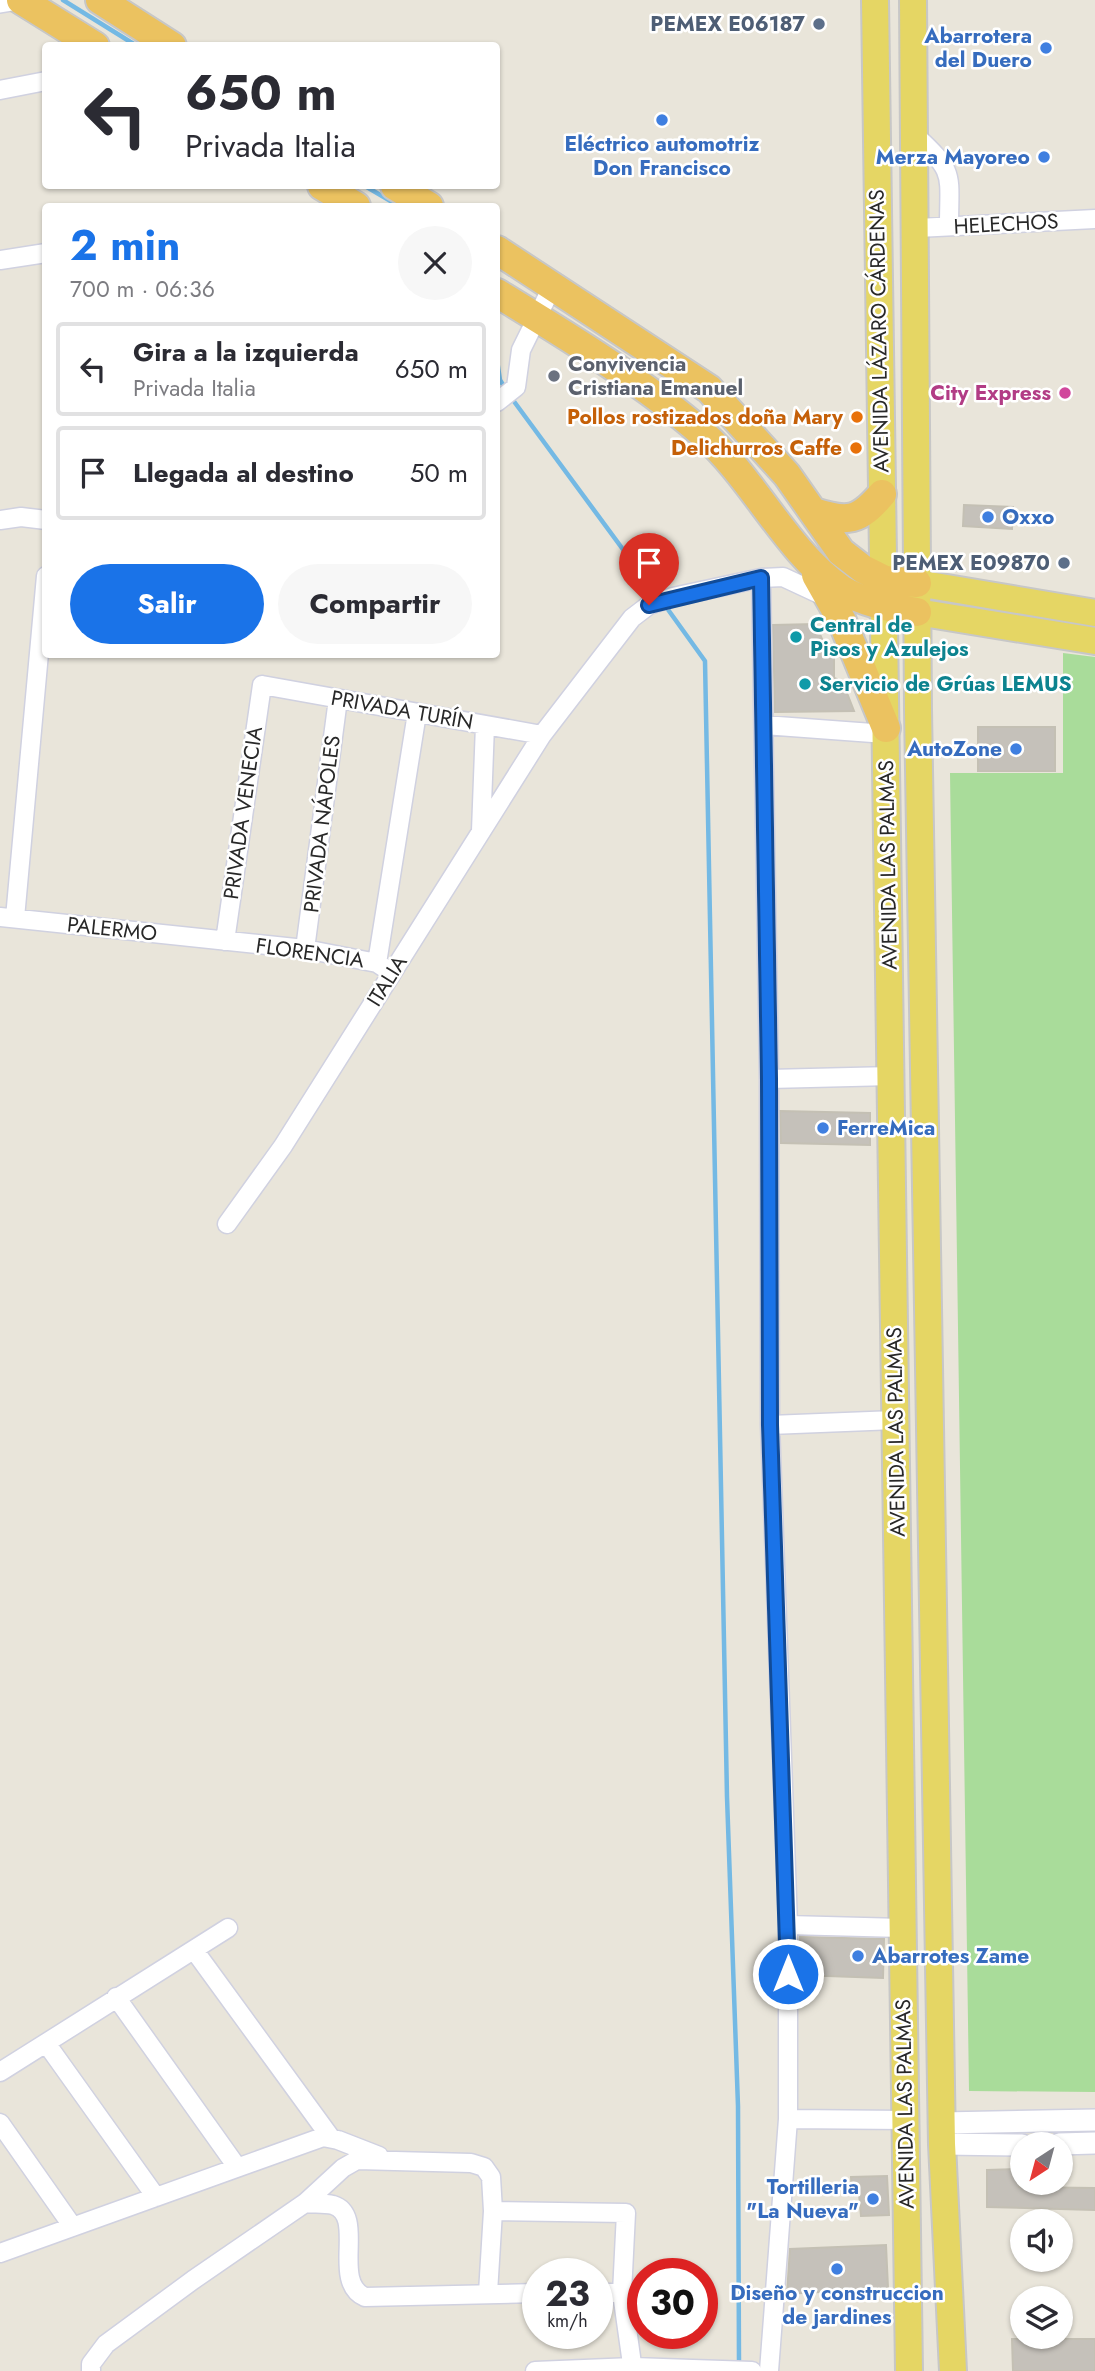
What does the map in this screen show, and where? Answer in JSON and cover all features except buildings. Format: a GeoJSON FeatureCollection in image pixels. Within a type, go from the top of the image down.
{"type":"FeatureCollection","features":[{"type":"Feature","properties":{"kind":"highway"},"geometry":{"type":"LineString","coordinates":[[21,0],[89,42]]}},
{"type":"Feature","properties":{"kind":"highway"},"geometry":{"type":"LineString","coordinates":[[100,0],[166,42]]}},
{"type":"Feature","properties":{"kind":"highway"},"geometry":{"type":"LineString","coordinates":[[327,189],[351,203]]}},
{"type":"Feature","properties":{"kind":"highway"},"geometry":{"type":"LineString","coordinates":[[400,189],[424,203]]}},
{"type":"Feature","properties":{"kind":"highway"},"geometry":{"type":"LineString","coordinates":[[500,252],[709,389],[787,475],[841,552],[863,569],[885,594],[917,612]]}},
{"type":"Feature","properties":{"kind":"highway"},"geometry":{"type":"LineString","coordinates":[[500,295],[655,397],[705,435],[760,496],[832,599],[886,731]]}},
{"type":"Feature","properties":{"kind":"highway"},"geometry":{"type":"LineString","coordinates":[[760,496],[787,475]]}},
{"type":"Feature","properties":{"kind":"highway"},"geometry":{"type":"LineString","coordinates":[[814,513],[835,519],[851,519],[866,512],[882,494]]}},
{"type":"Feature","properties":{"kind":"highway"},"geometry":{"type":"LineString","coordinates":[[795,544],[842,589],[885,594],[917,583]]}},
{"type":"Feature","properties":{"kind":"main road","name":"AVENIDA LÁZARO CÁRDENAS"},"geometry":{"type":"LineString","coordinates":[[875,0],[882,494]]}},
{"type":"Feature","properties":{"kind":"main road","name":"AVENIDA LÁZARO CÁRDENAS"},"geometry":{"type":"LineString","coordinates":[[913,0],[917,228],[917,583]]}},
{"type":"Feature","properties":{"kind":"main road","name":"AVENIDA LAS PALMAS"},"geometry":{"type":"LineString","coordinates":[[882,494],[909,2371]]}},
{"type":"Feature","properties":{"kind":"main road","name":"AVENIDA LAS PALMAS"},"geometry":{"type":"LineString","coordinates":[[917,583],[942,2133],[953,2371]]}},
{"type":"Feature","properties":{"kind":"main road"},"geometry":{"type":"LineString","coordinates":[[917,583],[1095,614]]}},
{"type":"Feature","properties":{"kind":"main road"},"geometry":{"type":"LineString","coordinates":[[917,612],[1095,641]]}},
{"type":"Feature","properties":{"kind":"street"},"geometry":{"type":"LineString","coordinates":[[0,2],[12,0]]}},
{"type":"Feature","properties":{"kind":"street"},"geometry":{"type":"LineString","coordinates":[[0,90],[42,82]]}},
{"type":"Feature","properties":{"kind":"street"},"geometry":{"type":"LineString","coordinates":[[916,136],[940,159],[949,173],[949,226]]}},
{"type":"Feature","properties":{"kind":"street","name":"HELECHOS"},"geometry":{"type":"LineString","coordinates":[[917,228],[1095,219]]}},
{"type":"Feature","properties":{"kind":"street"},"geometry":{"type":"LineString","coordinates":[[0,260],[42,254]]}},
{"type":"Feature","properties":{"kind":"street"},"geometry":{"type":"LineString","coordinates":[[500,399],[516,387],[521,350],[553,285]]}},
{"type":"Feature","properties":{"kind":"street"},"geometry":{"type":"LineString","coordinates":[[0,520],[21,517],[42,520]]}},
{"type":"Feature","properties":{"kind":"street"},"geometry":{"type":"LineString","coordinates":[[783,577],[795,544]]}},
{"type":"Feature","properties":{"kind":"street"},"geometry":{"type":"LineString","coordinates":[[769,2371],[788,2119],[788,1925],[770,1425],[769,1079],[761,578],[783,577],[832,599]]}},
{"type":"Feature","properties":{"kind":"street","name":"ITALIA"},"geometry":{"type":"LineString","coordinates":[[227,1224],[283,1146],[384,968],[481,834],[542,735],[632,618],[649,605],[673,597],[761,578]]}},
{"type":"Feature","properties":{"kind":"street"},"geometry":{"type":"LineString","coordinates":[[8,918],[42,612]]}},
{"type":"Feature","properties":{"kind":"street","name":"PRIVADA TURÍN"},"geometry":{"type":"LineString","coordinates":[[262,685],[542,735]]}},
{"type":"Feature","properties":{"kind":"street","name":"PRIVADA VENECIA"},"geometry":{"type":"LineString","coordinates":[[225,941],[262,685]]}},
{"type":"Feature","properties":{"kind":"street","name":"PRIVADA NÁPOLES"},"geometry":{"type":"LineString","coordinates":[[305,949],[338,699]]}},
{"type":"Feature","properties":{"kind":"street"},"geometry":{"type":"LineString","coordinates":[[384,968],[417,713]]}},
{"type":"Feature","properties":{"kind":"street"},"geometry":{"type":"LineString","coordinates":[[481,834],[485,725]]}},
{"type":"Feature","properties":{"kind":"street"},"geometry":{"type":"LineString","coordinates":[[764,725],[886,731]]}},
{"type":"Feature","properties":{"kind":"street","name":"PALERMO"},"geometry":{"type":"LineString","coordinates":[[8,918],[225,941]]}},
{"type":"Feature","properties":{"kind":"street","name":"FLORENCIA"},"geometry":{"type":"LineString","coordinates":[[225,941],[305,949],[384,968]]}},
{"type":"Feature","properties":{"kind":"street"},"geometry":{"type":"LineString","coordinates":[[769,1079],[892,1076]]}},
{"type":"Feature","properties":{"kind":"street"},"geometry":{"type":"LineString","coordinates":[[770,1425],[895,1420]]}},
{"type":"Feature","properties":{"kind":"street"},"geometry":{"type":"LineString","coordinates":[[788,1925],[902,1928]]}},
{"type":"Feature","properties":{"kind":"street"},"geometry":{"type":"LineString","coordinates":[[0,2071],[228,1928]]}},
{"type":"Feature","properties":{"kind":"street"},"geometry":{"type":"LineString","coordinates":[[194,1950],[331,2138]]}},
{"type":"Feature","properties":{"kind":"street"},"geometry":{"type":"LineString","coordinates":[[116,1997],[237,2167]]}},
{"type":"Feature","properties":{"kind":"street"},"geometry":{"type":"LineString","coordinates":[[46,2042],[156,2197]]}},
{"type":"Feature","properties":{"kind":"street"},"geometry":{"type":"LineString","coordinates":[[788,2119],[905,2120]]}},
{"type":"Feature","properties":{"kind":"street"},"geometry":{"type":"LineString","coordinates":[[942,2133],[1019,2122],[1095,2120]]}},
{"type":"Feature","properties":{"kind":"street"},"geometry":{"type":"LineString","coordinates":[[1019,2122],[1020,2132]]}},
{"type":"Feature","properties":{"kind":"street"},"geometry":{"type":"LineString","coordinates":[[0,2123],[73,2228]]}},
{"type":"Feature","properties":{"kind":"street"},"geometry":{"type":"LineString","coordinates":[[942,2133],[1010,2143]]}},
{"type":"Feature","properties":{"kind":"street"},"geometry":{"type":"LineString","coordinates":[[0,2253],[323,2137],[395,2162]]}},
{"type":"Feature","properties":{"kind":"street"},"geometry":{"type":"LineString","coordinates":[[1073,2144],[1095,2143]]}},
{"type":"Feature","properties":{"kind":"street"},"geometry":{"type":"LineString","coordinates":[[91,2371],[92,2364],[106,2344],[305,2203],[343,2168],[356,2160],[471,2163],[484,2167],[491,2177],[494,2211],[488,2293]]}},
{"type":"Feature","properties":{"kind":"street"},"geometry":{"type":"LineString","coordinates":[[305,2203],[334,2205],[343,2211],[348,2222],[350,2282],[356,2293],[365,2297],[522,2293]]}},
{"type":"Feature","properties":{"kind":"street"},"geometry":{"type":"LineString","coordinates":[[494,2211],[626,2213],[622,2293],[633,2369]]}},
{"type":"Feature","properties":{"kind":"street"},"geometry":{"type":"LineString","coordinates":[[613,2293],[622,2293]]}},
{"type":"Feature","properties":{"kind":"street"},"geometry":{"type":"LineString","coordinates":[[535,2371],[750,2371]]}},
{"type":"Feature","properties":{"kind":"green space"},"geometry":{"type":"Polygon","coordinates":[[[1063,653],[1095,657],[1095,2092],[969,2091],[950,773],[1063,773],[1063,653]]]}},
{"type":"Feature","properties":{"kind":"waterway"},"geometry":{"type":"LineString","coordinates":[[63,0],[131,42]]}},
{"type":"Feature","properties":{"kind":"waterway"},"geometry":{"type":"LineString","coordinates":[[370,189],[394,203]]}},
{"type":"Feature","properties":{"kind":"waterway"},"geometry":{"type":"LineString","coordinates":[[500,380],[505,388]]}},
{"type":"Feature","properties":{"kind":"waterway"},"geometry":{"type":"LineString","coordinates":[[510,396],[658,597]]}},
{"type":"Feature","properties":{"kind":"waterway"},"geometry":{"type":"LineString","coordinates":[[664,604],[705,661],[727,1797],[738,2106],[739,2367]]}},
{"type":"Feature","properties":{"kind":"place","name":"PEMEX E06187"},"geometry":{"type":"Point","coordinates":[819,24]}},
{"type":"Feature","properties":{"kind":"place","name":"Abarrotera del Duero"},"geometry":{"type":"Point","coordinates":[1046,48]}},
{"type":"Feature","properties":{"kind":"place","name":"Eléctrico automotriz Don Francisco"},"geometry":{"type":"Point","coordinates":[662,120]}},
{"type":"Feature","properties":{"kind":"place","name":"Merza Mayoreo"},"geometry":{"type":"Point","coordinates":[1044,157]}},
{"type":"Feature","properties":{"kind":"place","name":"Convivencia Cristiana Emanuel"},"geometry":{"type":"Point","coordinates":[554,376]}},
{"type":"Feature","properties":{"kind":"place","name":"City Express"},"geometry":{"type":"Point","coordinates":[1065,393]}},
{"type":"Feature","properties":{"kind":"place","name":"Pollos rostizados doña Mary"},"geometry":{"type":"Point","coordinates":[857,417]}},
{"type":"Feature","properties":{"kind":"place","name":"Delichurros Caffe"},"geometry":{"type":"Point","coordinates":[856,448]}},
{"type":"Feature","properties":{"kind":"place","name":"Oxxo"},"geometry":{"type":"Point","coordinates":[988,517]}},
{"type":"Feature","properties":{"kind":"place","name":"PEMEX E09870"},"geometry":{"type":"Point","coordinates":[1064,563]}},
{"type":"Feature","properties":{"kind":"place","name":"Central de Pisos y Azulejos"},"geometry":{"type":"Point","coordinates":[796,637]}},
{"type":"Feature","properties":{"kind":"place","name":"Servicio de Grúas LEMUS"},"geometry":{"type":"Point","coordinates":[805,684]}},
{"type":"Feature","properties":{"kind":"place","name":"AutoZone"},"geometry":{"type":"Point","coordinates":[1016,749]}},
{"type":"Feature","properties":{"kind":"place","name":"FerreMica"},"geometry":{"type":"Point","coordinates":[823,1128]}},
{"type":"Feature","properties":{"kind":"place","name":"Abarrotes Zame"},"geometry":{"type":"Point","coordinates":[858,1956]}},
{"type":"Feature","properties":{"kind":"place","name":"Tortilleria \"La Nueva\""},"geometry":{"type":"Point","coordinates":[873,2199]}},
{"type":"Feature","properties":{"kind":"place","name":"Diseño y construccion de jardines"},"geometry":{"type":"Point","coordinates":[837,2269]}},
{"type":"Feature","properties":{"kind":"route"},"geometry":{"type":"LineString","coordinates":[[649,605],[673,597],[761,578],[769,1079],[770,1425],[788,1974]]}}]}
